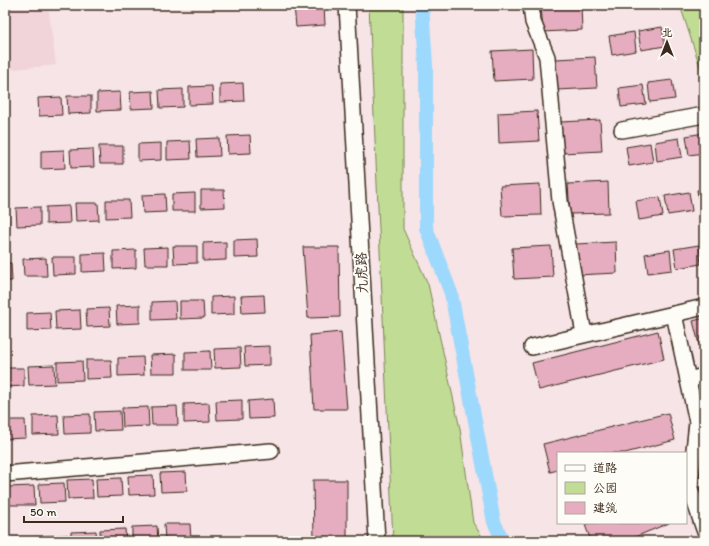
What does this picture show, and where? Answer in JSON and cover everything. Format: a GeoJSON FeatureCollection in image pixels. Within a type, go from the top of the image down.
{"type":"FeatureCollection","features":[{"type":"Feature","properties":{"kind":"street","name":"九虎路"},"geometry":{"type":"LineString","coordinates":[[347,5],[377,541]]}},
{"type":"Feature","properties":{"kind":"street"},"geometry":{"type":"LineString","coordinates":[[532,5],[533,22],[547,57],[560,201],[584,334]]}},
{"type":"Feature","properties":{"kind":"street"},"geometry":{"type":"LineString","coordinates":[[622,130],[704,115]]}},
{"type":"Feature","properties":{"kind":"street"},"geometry":{"type":"LineString","coordinates":[[532,347],[704,307]]}},
{"type":"Feature","properties":{"kind":"street"},"geometry":{"type":"LineString","coordinates":[[674,314],[697,422],[690,488],[704,529]]}},
{"type":"Feature","properties":{"kind":"street"},"geometry":{"type":"LineString","coordinates":[[688,380],[704,376]]}},
{"type":"Feature","properties":{"kind":"street"},"geometry":{"type":"LineString","coordinates":[[5,474],[270,451]]}},
{"type":"Feature","properties":{"kind":"shaded area"},"geometry":{"type":"Polygon","coordinates":[[[5,5],[48,5],[56,65],[5,70],[5,5]]]}},
{"type":"Feature","properties":{"kind":"green space"},"geometry":{"type":"Polygon","coordinates":[[[369,5],[403,5],[403,229],[428,284],[460,429],[473,523],[485,541],[393,541],[369,5]]]}},
{"type":"Feature","properties":{"kind":"green space"},"geometry":{"type":"Polygon","coordinates":[[[680,5],[704,5],[704,79],[680,5]]]}},
{"type":"Feature","properties":{"kind":"building"},"geometry":{"type":"Polygon","coordinates":[[[294,5],[324,5],[325,25],[296,27],[294,5]]]}},
{"type":"Feature","properties":{"kind":"building"},"geometry":{"type":"Polygon","coordinates":[[[541,5],[581,5],[582,30],[543,32],[541,5]]]}},
{"type":"Feature","properties":{"kind":"building"},"geometry":{"type":"Polygon","coordinates":[[[662,27],[665,46],[641,50],[638,31],[662,27]]]}},
{"type":"Feature","properties":{"kind":"building"},"geometry":{"type":"Polygon","coordinates":[[[634,32],[636,51],[612,55],[609,36],[634,32]]]}},
{"type":"Feature","properties":{"kind":"building"},"geometry":{"type":"Polygon","coordinates":[[[532,49],[533,79],[494,81],[492,51],[532,49]]]}},
{"type":"Feature","properties":{"kind":"building"},"geometry":{"type":"Polygon","coordinates":[[[595,57],[597,88],[557,90],[556,59],[595,57]]]}},
{"type":"Feature","properties":{"kind":"building"},"geometry":{"type":"Polygon","coordinates":[[[672,80],[675,99],[650,102],[648,83],[672,80]]]}},
{"type":"Feature","properties":{"kind":"building"},"geometry":{"type":"Polygon","coordinates":[[[243,83],[244,101],[220,102],[220,84],[243,83]]]}},
{"type":"Feature","properties":{"kind":"building"},"geometry":{"type":"Polygon","coordinates":[[[643,85],[646,104],[621,107],[619,88],[643,85]]]}},
{"type":"Feature","properties":{"kind":"building"},"geometry":{"type":"Polygon","coordinates":[[[212,86],[213,104],[189,105],[189,87],[212,86]]]}},
{"type":"Feature","properties":{"kind":"building"},"geometry":{"type":"Polygon","coordinates":[[[183,89],[183,107],[160,108],[159,90],[183,89]]]}},
{"type":"Feature","properties":{"kind":"building"},"geometry":{"type":"Polygon","coordinates":[[[153,91],[154,108],[131,109],[130,92],[153,91]]]}},
{"type":"Feature","properties":{"kind":"building"},"geometry":{"type":"Polygon","coordinates":[[[120,92],[121,110],[97,111],[97,93],[120,92]]]}},
{"type":"Feature","properties":{"kind":"building"},"geometry":{"type":"Polygon","coordinates":[[[67,96],[91,96],[91,113],[68,114],[67,96]]]}},
{"type":"Feature","properties":{"kind":"building"},"geometry":{"type":"Polygon","coordinates":[[[61,97],[62,115],[39,116],[38,98],[61,97]]]}},
{"type":"Feature","properties":{"kind":"building"},"geometry":{"type":"Polygon","coordinates":[[[537,111],[539,141],[499,143],[498,113],[537,111]]]}},
{"type":"Feature","properties":{"kind":"building"},"geometry":{"type":"Polygon","coordinates":[[[600,120],[602,151],[562,153],[561,122],[600,120]]]}},
{"type":"Feature","properties":{"kind":"building"},"geometry":{"type":"Polygon","coordinates":[[[704,133],[704,153],[689,155],[686,136],[704,133]]]}},
{"type":"Feature","properties":{"kind":"building"},"geometry":{"type":"Polygon","coordinates":[[[250,135],[251,153],[228,154],[227,136],[250,135]]]}},
{"type":"Feature","properties":{"kind":"building"},"geometry":{"type":"Polygon","coordinates":[[[219,138],[220,156],[197,157],[196,139],[219,138]]]}},
{"type":"Feature","properties":{"kind":"building"},"geometry":{"type":"Polygon","coordinates":[[[679,138],[682,157],[657,161],[655,142],[679,138]]]}},
{"type":"Feature","properties":{"kind":"building"},"geometry":{"type":"Polygon","coordinates":[[[190,141],[191,159],[167,160],[167,142],[190,141]]]}},
{"type":"Feature","properties":{"kind":"building"},"geometry":{"type":"Polygon","coordinates":[[[161,143],[161,160],[138,161],[138,144],[161,143]]]}},
{"type":"Feature","properties":{"kind":"building"},"geometry":{"type":"Polygon","coordinates":[[[650,143],[653,162],[629,166],[626,147],[650,143]]]}},
{"type":"Feature","properties":{"kind":"building"},"geometry":{"type":"Polygon","coordinates":[[[99,146],[123,146],[123,164],[100,164],[99,146]]]}},
{"type":"Feature","properties":{"kind":"building"},"geometry":{"type":"Polygon","coordinates":[[[93,149],[94,167],[71,168],[70,150],[93,149]]]}},
{"type":"Feature","properties":{"kind":"building"},"geometry":{"type":"Polygon","coordinates":[[[64,150],[65,168],[41,169],[41,151],[64,150]]]}},
{"type":"Feature","properties":{"kind":"building"},"geometry":{"type":"Polygon","coordinates":[[[608,182],[609,213],[570,214],[568,184],[608,182]]]}},
{"type":"Feature","properties":{"kind":"building"},"geometry":{"type":"Polygon","coordinates":[[[540,184],[541,215],[502,216],[500,186],[540,184]]]}},
{"type":"Feature","properties":{"kind":"building"},"geometry":{"type":"Polygon","coordinates":[[[704,189],[704,208],[700,209],[697,190],[704,189]]]}},
{"type":"Feature","properties":{"kind":"building"},"geometry":{"type":"Polygon","coordinates":[[[201,190],[224,190],[225,207],[201,208],[201,190]]]}},
{"type":"Feature","properties":{"kind":"building"},"geometry":{"type":"Polygon","coordinates":[[[689,192],[692,211],[668,215],[665,196],[689,192]]]}},
{"type":"Feature","properties":{"kind":"building"},"geometry":{"type":"Polygon","coordinates":[[[195,193],[195,211],[172,211],[172,194],[195,193]]]}},
{"type":"Feature","properties":{"kind":"building"},"geometry":{"type":"Polygon","coordinates":[[[165,194],[166,212],[143,213],[142,195],[165,194]]]}},
{"type":"Feature","properties":{"kind":"building"},"geometry":{"type":"Polygon","coordinates":[[[660,197],[663,216],[639,220],[636,201],[660,197]]]}},
{"type":"Feature","properties":{"kind":"building"},"geometry":{"type":"Polygon","coordinates":[[[106,200],[129,200],[130,217],[106,218],[106,200]]]}},
{"type":"Feature","properties":{"kind":"building"},"geometry":{"type":"Polygon","coordinates":[[[75,203],[98,203],[99,220],[76,221],[75,203]]]}},
{"type":"Feature","properties":{"kind":"building"},"geometry":{"type":"Polygon","coordinates":[[[69,206],[70,223],[46,224],[46,207],[69,206]]]}},
{"type":"Feature","properties":{"kind":"building"},"geometry":{"type":"Polygon","coordinates":[[[40,207],[40,225],[17,226],[16,208],[40,207]]]}},
{"type":"Feature","properties":{"kind":"building"},"geometry":{"type":"Polygon","coordinates":[[[5,209],[8,209],[9,227],[5,227],[5,209]]]}},
{"type":"Feature","properties":{"kind":"building"},"geometry":{"type":"Polygon","coordinates":[[[257,239],[258,257],[234,258],[234,240],[257,239]]]}},
{"type":"Feature","properties":{"kind":"building"},"geometry":{"type":"Polygon","coordinates":[[[226,242],[226,260],[203,261],[203,243],[226,242]]]}},
{"type":"Feature","properties":{"kind":"building"},"geometry":{"type":"Polygon","coordinates":[[[616,242],[617,273],[577,275],[576,244],[616,242]]]}},
{"type":"Feature","properties":{"kind":"building"},"geometry":{"type":"Polygon","coordinates":[[[699,245],[701,264],[677,268],[674,249],[699,245]]]}},
{"type":"Feature","properties":{"kind":"building"},"geometry":{"type":"Polygon","coordinates":[[[173,246],[197,246],[197,263],[174,264],[173,246]]]}},
{"type":"Feature","properties":{"kind":"building"},"geometry":{"type":"Polygon","coordinates":[[[551,246],[553,277],[514,279],[512,248],[551,246]]]}},
{"type":"Feature","properties":{"kind":"building"},"geometry":{"type":"Polygon","coordinates":[[[168,247],[168,265],[145,265],[144,248],[168,247]]]}},
{"type":"Feature","properties":{"kind":"building"},"geometry":{"type":"Polygon","coordinates":[[[303,247],[339,247],[340,317],[308,318],[303,247]]]}},
{"type":"Feature","properties":{"kind":"building"},"geometry":{"type":"Polygon","coordinates":[[[136,250],[136,268],[113,269],[113,251],[136,250]]]}},
{"type":"Feature","properties":{"kind":"building"},"geometry":{"type":"Polygon","coordinates":[[[670,250],[672,270],[648,273],[645,254],[670,250]]]}},
{"type":"Feature","properties":{"kind":"building"},"geometry":{"type":"Polygon","coordinates":[[[105,253],[106,271],[82,272],[82,254],[105,253]]]}},
{"type":"Feature","properties":{"kind":"building"},"geometry":{"type":"Polygon","coordinates":[[[52,257],[76,257],[76,274],[53,275],[52,257]]]}},
{"type":"Feature","properties":{"kind":"building"},"geometry":{"type":"Polygon","coordinates":[[[46,258],[47,276],[24,276],[23,259],[46,258]]]}},
{"type":"Feature","properties":{"kind":"building"},"geometry":{"type":"Polygon","coordinates":[[[5,263],[11,263],[12,281],[5,281],[5,263]]]}},
{"type":"Feature","properties":{"kind":"building"},"geometry":{"type":"Polygon","coordinates":[[[264,295],[265,312],[242,313],[241,296],[264,295]]]}},
{"type":"Feature","properties":{"kind":"building"},"geometry":{"type":"Polygon","coordinates":[[[234,296],[234,314],[211,315],[211,297],[234,296]]]}},
{"type":"Feature","properties":{"kind":"building"},"geometry":{"type":"Polygon","coordinates":[[[175,301],[176,319],[152,320],[152,302],[175,301]]]}},
{"type":"Feature","properties":{"kind":"building"},"geometry":{"type":"Polygon","coordinates":[[[180,301],[203,301],[204,318],[180,319],[180,301]]]}},
{"type":"Feature","properties":{"kind":"building"},"geometry":{"type":"Polygon","coordinates":[[[140,305],[140,323],[117,324],[116,306],[140,305]]]}},
{"type":"Feature","properties":{"kind":"building"},"geometry":{"type":"Polygon","coordinates":[[[109,308],[110,326],[87,327],[86,309],[109,308]]]}},
{"type":"Feature","properties":{"kind":"building"},"geometry":{"type":"Polygon","coordinates":[[[80,310],[81,329],[56,330],[55,311],[80,310]]]}},
{"type":"Feature","properties":{"kind":"building"},"geometry":{"type":"Polygon","coordinates":[[[50,312],[51,330],[27,331],[27,313],[50,312]]]}},
{"type":"Feature","properties":{"kind":"building"},"geometry":{"type":"Polygon","coordinates":[[[704,318],[704,347],[700,348],[693,321],[704,318]]]}},
{"type":"Feature","properties":{"kind":"building"},"geometry":{"type":"Polygon","coordinates":[[[658,331],[664,359],[539,390],[532,363],[658,331]]]}},
{"type":"Feature","properties":{"kind":"building"},"geometry":{"type":"Polygon","coordinates":[[[341,332],[347,409],[314,409],[310,335],[341,332]]]}},
{"type":"Feature","properties":{"kind":"building"},"geometry":{"type":"Polygon","coordinates":[[[270,346],[270,365],[245,366],[244,347],[270,346]]]}},
{"type":"Feature","properties":{"kind":"building"},"geometry":{"type":"Polygon","coordinates":[[[240,348],[241,367],[215,368],[214,349],[240,348]]]}},
{"type":"Feature","properties":{"kind":"building"},"geometry":{"type":"Polygon","coordinates":[[[210,351],[211,370],[185,370],[185,352],[210,351]]]}},
{"type":"Feature","properties":{"kind":"building"},"geometry":{"type":"Polygon","coordinates":[[[176,354],[176,373],[151,373],[150,355],[176,354]]]}},
{"type":"Feature","properties":{"kind":"building"},"geometry":{"type":"Polygon","coordinates":[[[143,357],[144,375],[118,376],[118,358],[143,357]]]}},
{"type":"Feature","properties":{"kind":"building"},"geometry":{"type":"Polygon","coordinates":[[[86,360],[111,360],[112,378],[86,379],[86,360]]]}},
{"type":"Feature","properties":{"kind":"building"},"geometry":{"type":"Polygon","coordinates":[[[82,361],[83,380],[57,381],[57,362],[82,361]]]}},
{"type":"Feature","properties":{"kind":"building"},"geometry":{"type":"Polygon","coordinates":[[[54,365],[55,384],[29,385],[28,366],[54,365]]]}},
{"type":"Feature","properties":{"kind":"building"},"geometry":{"type":"Polygon","coordinates":[[[5,368],[24,368],[24,386],[5,387],[5,368]]]}},
{"type":"Feature","properties":{"kind":"building"},"geometry":{"type":"Polygon","coordinates":[[[273,399],[274,418],[249,419],[248,401],[273,399]]]}},
{"type":"Feature","properties":{"kind":"building"},"geometry":{"type":"Polygon","coordinates":[[[242,400],[242,419],[217,420],[216,401],[242,400]]]}},
{"type":"Feature","properties":{"kind":"building"},"geometry":{"type":"Polygon","coordinates":[[[209,403],[210,422],[184,423],[184,404],[209,403]]]}},
{"type":"Feature","properties":{"kind":"building"},"geometry":{"type":"Polygon","coordinates":[[[177,406],[178,425],[152,425],[151,407],[177,406]]]}},
{"type":"Feature","properties":{"kind":"building"},"geometry":{"type":"Polygon","coordinates":[[[148,407],[149,426],[123,427],[122,408],[148,407]]]}},
{"type":"Feature","properties":{"kind":"building"},"geometry":{"type":"Polygon","coordinates":[[[120,411],[121,430],[95,431],[94,412],[120,411]]]}},
{"type":"Feature","properties":{"kind":"building"},"geometry":{"type":"Polygon","coordinates":[[[668,413],[675,440],[629,452],[557,452],[557,470],[550,472],[543,444],[668,413]]]}},
{"type":"Feature","properties":{"kind":"building"},"geometry":{"type":"Polygon","coordinates":[[[90,414],[90,433],[65,434],[64,415],[90,414]]]}},
{"type":"Feature","properties":{"kind":"building"},"geometry":{"type":"Polygon","coordinates":[[[58,415],[59,434],[33,435],[33,416],[58,415]]]}},
{"type":"Feature","properties":{"kind":"building"},"geometry":{"type":"Polygon","coordinates":[[[5,420],[25,420],[26,438],[5,439],[5,420]]]}},
{"type":"Feature","properties":{"kind":"building"},"geometry":{"type":"Polygon","coordinates":[[[186,472],[187,491],[161,492],[160,473],[186,472]]]}},
{"type":"Feature","properties":{"kind":"building"},"geometry":{"type":"Polygon","coordinates":[[[153,475],[154,494],[129,495],[128,476],[153,475]]]}},
{"type":"Feature","properties":{"kind":"building"},"geometry":{"type":"Polygon","coordinates":[[[121,478],[122,496],[97,497],[96,479],[121,478]]]}},
{"type":"Feature","properties":{"kind":"building"},"geometry":{"type":"Polygon","coordinates":[[[92,479],[93,498],[68,499],[67,480],[92,479]]]}},
{"type":"Feature","properties":{"kind":"building"},"geometry":{"type":"Polygon","coordinates":[[[313,480],[347,480],[347,541],[314,541],[313,480]]]}},
{"type":"Feature","properties":{"kind":"building"},"geometry":{"type":"Polygon","coordinates":[[[64,483],[65,502],[40,503],[39,484],[64,483]]]}},
{"type":"Feature","properties":{"kind":"building"},"geometry":{"type":"Polygon","coordinates":[[[34,486],[35,505],[9,505],[8,487],[34,486]]]}},
{"type":"Feature","properties":{"kind":"building"},"geometry":{"type":"Polygon","coordinates":[[[164,524],[190,524],[191,541],[165,541],[164,524]]]}},
{"type":"Feature","properties":{"kind":"building"},"geometry":{"type":"Polygon","coordinates":[[[667,524],[625,541],[591,541],[585,525],[667,524]]]}},
{"type":"Feature","properties":{"kind":"building"},"geometry":{"type":"Polygon","coordinates":[[[157,526],[158,541],[132,541],[132,527],[157,526]]]}},
{"type":"Feature","properties":{"kind":"building"},"geometry":{"type":"Polygon","coordinates":[[[125,529],[126,541],[100,541],[100,530],[125,529]]]}},
{"type":"Feature","properties":{"kind":"building"},"geometry":{"type":"Polygon","coordinates":[[[96,531],[97,541],[71,541],[71,532],[96,531]]]}},
{"type":"Feature","properties":{"kind":"building"},"geometry":{"type":"Polygon","coordinates":[[[68,535],[69,541],[43,541],[43,536],[68,535]]]}},
{"type":"Feature","properties":{"kind":"building"},"geometry":{"type":"Polygon","coordinates":[[[38,537],[38,541],[13,541],[12,538],[38,537]]]}},
{"type":"Feature","properties":{"kind":"waterway"},"geometry":{"type":"LineString","coordinates":[[422,5],[426,65],[426,228],[451,293],[494,522],[503,541]]}}]}
